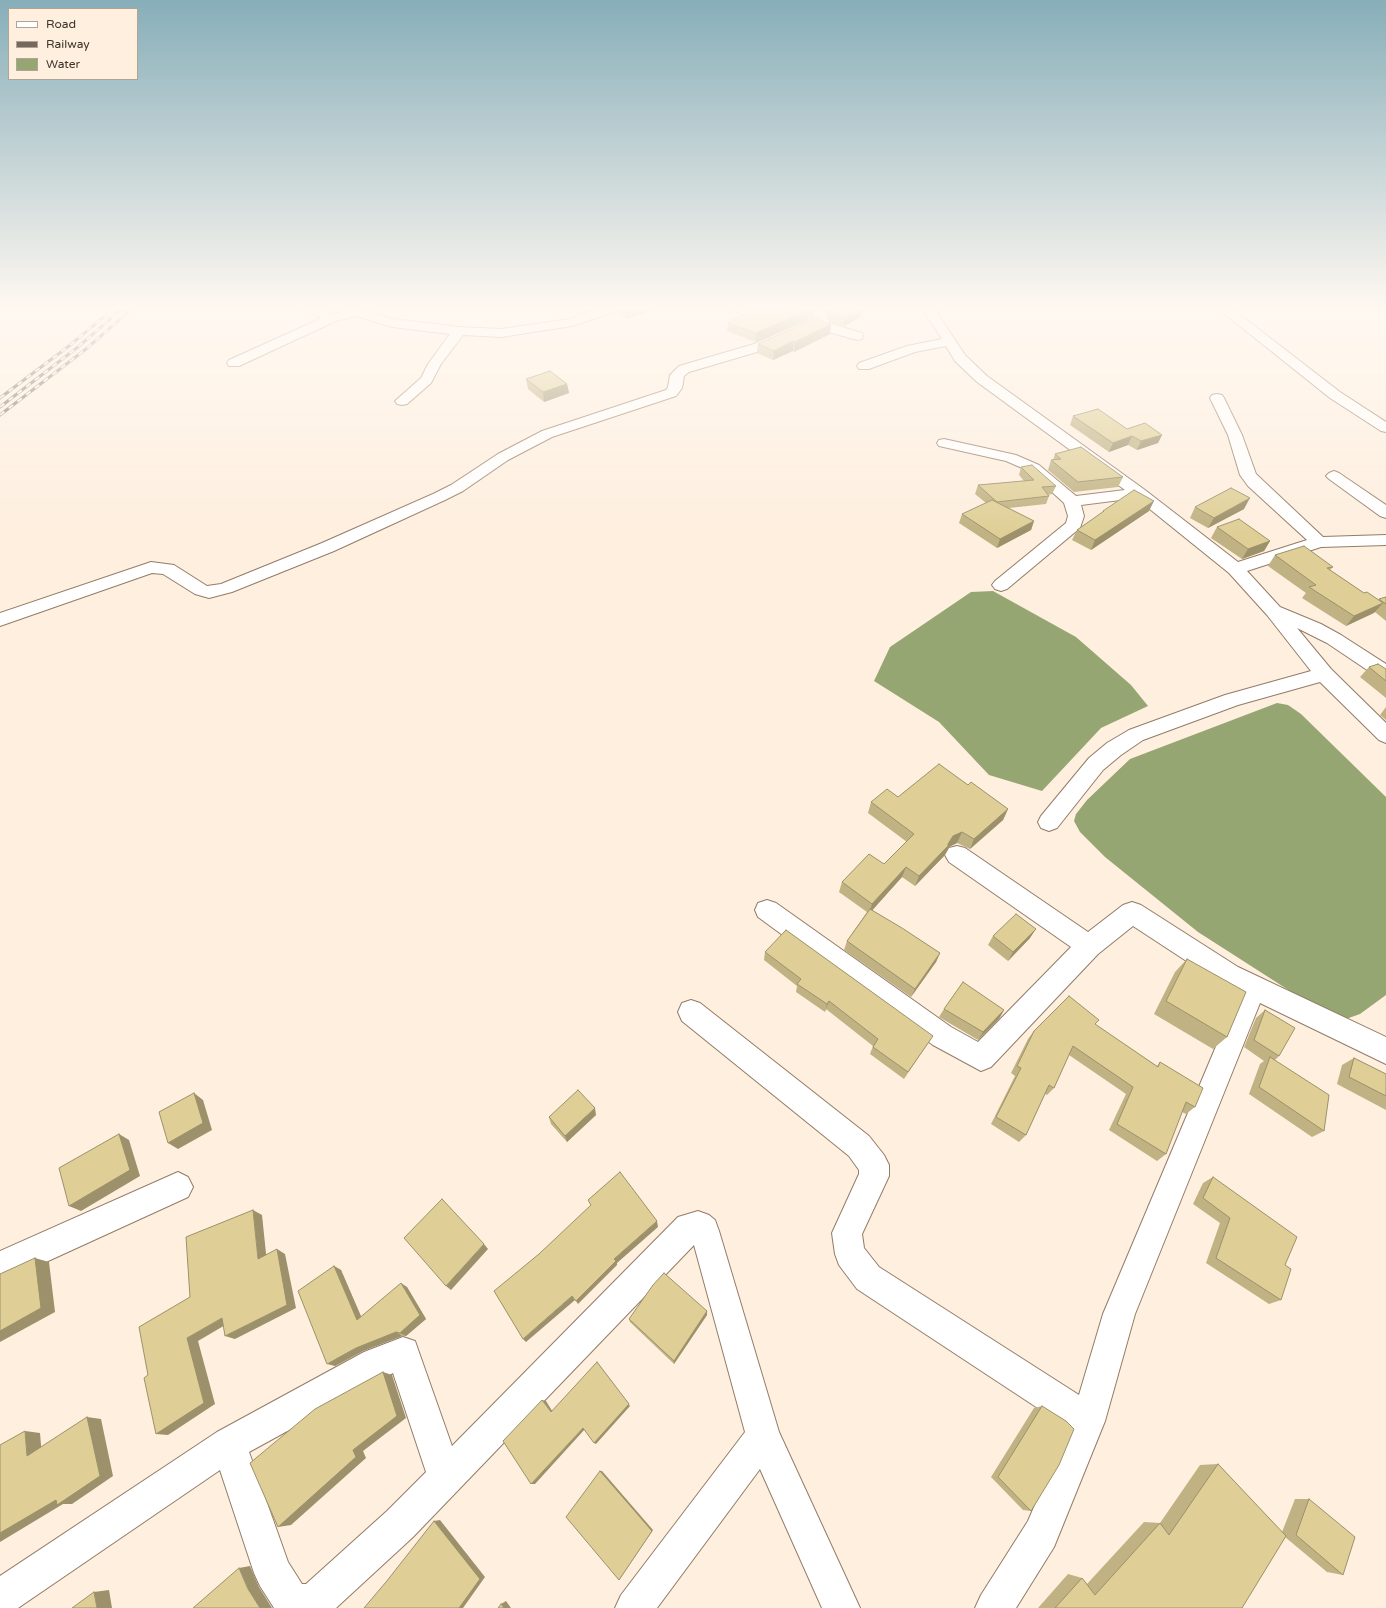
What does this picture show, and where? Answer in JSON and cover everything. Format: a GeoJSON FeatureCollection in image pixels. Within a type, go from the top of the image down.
{"type":"FeatureCollection","features":[{"type":"Feature","properties":{"kind":"street"},"geometry":{"type":"LineString","coordinates":[[402,401],[424,382]]}},
{"type":"Feature","properties":{"kind":"street"},"geometry":{"type":"LineString","coordinates":[[0,620],[151,567],[168,569],[201,590],[210,592],[226,588],[328,547],[439,497],[457,488],[503,457],[535,440],[671,393],[675,388],[675,382]]}},
{"type":"Feature","properties":{"kind":"street"},"geometry":{"type":"LineString","coordinates":[[986,382],[1139,493],[1235,569],[1273,611],[1324,674],[1386,735]]}},
{"type":"Feature","properties":{"kind":"street"},"geometry":{"type":"LineString","coordinates":[[1319,382],[1386,428]]}},
{"type":"Feature","properties":{"kind":"street"},"geometry":{"type":"LineString","coordinates":[[1216,398],[1235,435],[1248,474],[1254,483],[1319,542]]}},
{"type":"Feature","properties":{"kind":"street"},"geometry":{"type":"LineString","coordinates":[[944,443],[1011,458],[1034,468],[1072,501],[1076,516],[1074,525],[1002,585]]}},
{"type":"Feature","properties":{"kind":"street"},"geometry":{"type":"LineString","coordinates":[[1334,476],[1386,513]]}},
{"type":"Feature","properties":{"kind":"street"},"geometry":{"type":"LineString","coordinates":[[1072,501],[1139,493]]}},
{"type":"Feature","properties":{"kind":"street"},"geometry":{"type":"LineString","coordinates":[[1235,569],[1319,542],[1386,540]]}},
{"type":"Feature","properties":{"kind":"street"},"geometry":{"type":"LineString","coordinates":[[1273,611],[1314,628],[1378,659],[1386,674]]}},
{"type":"Feature","properties":{"kind":"street"},"geometry":{"type":"LineString","coordinates":[[1049,822],[1096,764],[1114,749],[1136,735],[1232,700],[1324,674]]}},
{"type":"Feature","properties":{"kind":"street"},"geometry":{"type":"LineString","coordinates":[[957,855],[1089,946]]}},
{"type":"Feature","properties":{"kind":"street"},"geometry":{"type":"LineString","coordinates":[[767,910],[942,1036],[981,1058],[1089,946],[1132,912],[1229,975],[1386,1051]]}},
{"type":"Feature","properties":{"kind":"street"},"geometry":{"type":"LineString","coordinates":[[994,1608],[1041,1534],[1088,1421],[1119,1314],[1254,986]]}},
{"type":"Feature","properties":{"kind":"street"},"geometry":{"type":"LineString","coordinates":[[691,1012],[860,1146],[874,1165],[874,1176],[847,1233],[850,1254],[868,1278],[1088,1421]]}},
{"type":"Feature","properties":{"kind":"street"},"geometry":{"type":"LineString","coordinates":[[0,1267],[178,1187]]}},
{"type":"Feature","properties":{"kind":"street"},"geometry":{"type":"LineString","coordinates":[[229,1444],[273,1573],[292,1602],[313,1604],[400,1524],[689,1228],[698,1226],[704,1231],[709,1245],[763,1436],[841,1608]]}},
{"type":"Feature","properties":{"kind":"street"},"geometry":{"type":"LineString","coordinates":[[0,1598],[229,1444],[376,1364],[403,1353],[445,1478]]}},
{"type":"Feature","properties":{"kind":"street"},"geometry":{"type":"LineString","coordinates":[[634,1608],[763,1436]]}},
{"type":"Feature","properties":{"kind":"water"},"geometry":{"type":"Polygon","coordinates":[[[993,591],[1076,637],[1131,685],[1148,706],[1101,728],[1042,791],[989,775],[939,722],[874,681],[890,647],[971,592],[993,591]]]}},
{"type":"Feature","properties":{"kind":"water"},"geometry":{"type":"Polygon","coordinates":[[[1277,703],[1288,705],[1301,714],[1386,797],[1386,995],[1360,1014],[1346,1019],[1329,1016],[1198,932],[1105,857],[1080,832],[1074,821],[1076,814],[1087,800],[1130,759],[1277,703]]]}},
{"type":"Feature","properties":{"kind":"building"},"geometry":{"type":"Polygon","coordinates":[[[530,382],[564,382],[567,384],[543,392],[530,382]]]}},
{"type":"Feature","properties":{"kind":"building"},"geometry":{"type":"Polygon","coordinates":[[[1098,409],[1127,429],[1145,423],[1162,435],[1141,441],[1132,436],[1113,443],[1073,416],[1098,409]]]}},
{"type":"Feature","properties":{"kind":"building"},"geometry":{"type":"Polygon","coordinates":[[[1081,447],[1123,477],[1078,482],[1051,460],[1061,459],[1055,454],[1081,447]]]}},
{"type":"Feature","properties":{"kind":"building"},"geometry":{"type":"Polygon","coordinates":[[[1032,465],[1056,486],[1042,487],[1049,496],[997,502],[978,485],[1034,480],[1021,467],[1032,465]]]}},
{"type":"Feature","properties":{"kind":"building"},"geometry":{"type":"Polygon","coordinates":[[[1231,488],[1250,498],[1214,518],[1195,507],[1231,488]]]}},
{"type":"Feature","properties":{"kind":"building"},"geometry":{"type":"Polygon","coordinates":[[[1134,490],[1154,501],[1095,540],[1077,530],[1103,511],[1134,490]]]}},
{"type":"Feature","properties":{"kind":"building"},"geometry":{"type":"Polygon","coordinates":[[[992,500],[1034,521],[1000,539],[962,514],[992,500]]]}},
{"type":"Feature","properties":{"kind":"building"},"geometry":{"type":"Polygon","coordinates":[[[1239,519],[1270,541],[1248,549],[1217,527],[1239,519]]]}},
{"type":"Feature","properties":{"kind":"building"},"geometry":{"type":"Polygon","coordinates":[[[1304,546],[1333,567],[1327,568],[1364,593],[1367,592],[1383,603],[1354,616],[1309,587],[1316,585],[1275,555],[1304,546]]]}},
{"type":"Feature","properties":{"kind":"building"},"geometry":{"type":"Polygon","coordinates":[[[1386,597],[1386,604],[1379,599],[1386,597]]]}},
{"type":"Feature","properties":{"kind":"building"},"geometry":{"type":"Polygon","coordinates":[[[1378,664],[1386,669],[1386,681],[1369,667],[1378,664]]]}},
{"type":"Feature","properties":{"kind":"building"},"geometry":{"type":"Polygon","coordinates":[[[939,764],[968,785],[971,782],[1008,809],[974,839],[962,832],[953,836],[948,846],[919,876],[906,867],[872,904],[842,882],[869,854],[884,864],[914,834],[871,802],[887,789],[898,797],[939,764]]]}},
{"type":"Feature","properties":{"kind":"building"},"geometry":{"type":"Polygon","coordinates":[[[870,909],[940,953],[915,989],[847,941],[870,909]]]}},
{"type":"Feature","properties":{"kind":"building"},"geometry":{"type":"Polygon","coordinates":[[[1016,914],[1036,929],[1013,952],[993,936],[1016,914]]]}},
{"type":"Feature","properties":{"kind":"building"},"geometry":{"type":"Polygon","coordinates":[[[786,930],[933,1036],[908,1072],[873,1047],[878,1039],[829,1001],[827,1004],[797,984],[801,979],[765,952],[786,930]]]}},
{"type":"Feature","properties":{"kind":"building"},"geometry":{"type":"Polygon","coordinates":[[[1187,959],[1246,992],[1227,1037],[1166,1001],[1187,959]]]}},
{"type":"Feature","properties":{"kind":"building"},"geometry":{"type":"Polygon","coordinates":[[[963,982],[1004,1010],[983,1032],[944,1009],[963,982]]]}},
{"type":"Feature","properties":{"kind":"building"},"geometry":{"type":"Polygon","coordinates":[[[1069,996],[1099,1020],[1095,1024],[1158,1067],[1160,1062],[1203,1088],[1195,1107],[1186,1102],[1166,1154],[1117,1124],[1133,1087],[1073,1046],[1054,1088],[1049,1085],[1026,1135],[996,1117],[1021,1068],[1017,1066],[1034,1031],[1069,996]]]}},
{"type":"Feature","properties":{"kind":"building"},"geometry":{"type":"Polygon","coordinates":[[[1265,1010],[1295,1028],[1279,1056],[1254,1040],[1265,1010]]]}},
{"type":"Feature","properties":{"kind":"building"},"geometry":{"type":"Polygon","coordinates":[[[1270,1057],[1329,1095],[1324,1131],[1259,1087],[1270,1057]]]}},
{"type":"Feature","properties":{"kind":"building"},"geometry":{"type":"Polygon","coordinates":[[[1354,1058],[1386,1074],[1386,1096],[1349,1077],[1354,1058]]]}},
{"type":"Feature","properties":{"kind":"building"},"geometry":{"type":"Polygon","coordinates":[[[578,1090],[595,1108],[565,1136],[549,1117],[578,1090]]]}},
{"type":"Feature","properties":{"kind":"building"},"geometry":{"type":"Polygon","coordinates":[[[194,1093],[203,1123],[168,1143],[159,1112],[194,1093]]]}},
{"type":"Feature","properties":{"kind":"building"},"geometry":{"type":"Polygon","coordinates":[[[119,1134],[130,1170],[69,1206],[59,1168],[119,1134]]]}},
{"type":"Feature","properties":{"kind":"building"},"geometry":{"type":"Polygon","coordinates":[[[620,1172],[657,1221],[614,1259],[616,1261],[576,1301],[572,1296],[523,1339],[494,1291],[539,1254],[591,1205],[588,1200],[620,1172]]]}},
{"type":"Feature","properties":{"kind":"building"},"geometry":{"type":"Polygon","coordinates":[[[1213,1177],[1297,1237],[1285,1265],[1291,1269],[1281,1300],[1216,1258],[1230,1218],[1203,1198],[1213,1177]]]}},
{"type":"Feature","properties":{"kind":"building"},"geometry":{"type":"Polygon","coordinates":[[[442,1199],[484,1244],[446,1286],[404,1238],[442,1199]]]}},
{"type":"Feature","properties":{"kind":"building"},"geometry":{"type":"Polygon","coordinates":[[[253,1210],[258,1259],[277,1249],[287,1305],[225,1336],[222,1318],[187,1338],[204,1403],[156,1434],[144,1378],[148,1375],[139,1327],[190,1297],[186,1237],[253,1210]]]}},
{"type":"Feature","properties":{"kind":"building"},"geometry":{"type":"Polygon","coordinates":[[[35,1258],[41,1308],[0,1331],[0,1274],[35,1258]]]}},
{"type":"Feature","properties":{"kind":"building"},"geometry":{"type":"Polygon","coordinates":[[[334,1266],[357,1320],[401,1283],[420,1315],[400,1333],[396,1332],[356,1348],[327,1364],[298,1291],[334,1266]]]}},
{"type":"Feature","properties":{"kind":"building"},"geometry":{"type":"Polygon","coordinates":[[[664,1273],[707,1311],[674,1361],[629,1319],[653,1285],[664,1273]]]}},
{"type":"Feature","properties":{"kind":"building"},"geometry":{"type":"Polygon","coordinates":[[[597,1362],[629,1404],[594,1443],[583,1428],[531,1484],[503,1441],[542,1400],[551,1412],[597,1362]]]}},
{"type":"Feature","properties":{"kind":"building"},"geometry":{"type":"Polygon","coordinates":[[[383,1372],[397,1416],[353,1450],[356,1457],[278,1527],[250,1463],[315,1409],[383,1372]]]}},
{"type":"Feature","properties":{"kind":"building"},"geometry":{"type":"Polygon","coordinates":[[[1042,1406],[1066,1421],[1074,1429],[1059,1465],[1031,1511],[998,1477],[1042,1406]]]}},
{"type":"Feature","properties":{"kind":"building"},"geometry":{"type":"Polygon","coordinates":[[[87,1417],[100,1476],[57,1505],[56,1500],[0,1533],[0,1445],[25,1431],[27,1456],[87,1417]]]}},
{"type":"Feature","properties":{"kind":"building"},"geometry":{"type":"Polygon","coordinates":[[[1218,1464],[1286,1536],[1242,1608],[1055,1608],[1082,1578],[1095,1595],[1160,1523],[1169,1535],[1218,1464]]]}},
{"type":"Feature","properties":{"kind":"building"},"geometry":{"type":"Polygon","coordinates":[[[600,1471],[652,1531],[619,1580],[566,1517],[600,1471]]]}},
{"type":"Feature","properties":{"kind":"building"},"geometry":{"type":"Polygon","coordinates":[[[1309,1499],[1355,1537],[1343,1575],[1296,1535],[1309,1499]]]}},
{"type":"Feature","properties":{"kind":"building"},"geometry":{"type":"Polygon","coordinates":[[[434,1521],[480,1579],[459,1608],[364,1608],[386,1582],[434,1521]]]}},
{"type":"Feature","properties":{"kind":"building"},"geometry":{"type":"Polygon","coordinates":[[[239,1568],[248,1589],[260,1608],[193,1608],[239,1568]]]}},
{"type":"Feature","properties":{"kind":"building"},"geometry":{"type":"Polygon","coordinates":[[[94,1592],[97,1608],[72,1608],[94,1592]]]}},
{"type":"Feature","properties":{"kind":"building"},"geometry":{"type":"Polygon","coordinates":[[[501,1604],[504,1608],[498,1608],[501,1604]]]}},
{"type":"Feature","properties":{"kind":"railway"},"geometry":{"type":"LineString","coordinates":[[0,398],[21,382]]}},
{"type":"Feature","properties":{"kind":"railway"},"geometry":{"type":"LineString","coordinates":[[0,407],[32,382]]}},
{"type":"Feature","properties":{"kind":"railway"},"geometry":{"type":"LineString","coordinates":[[0,415],[43,382]]}}]}
